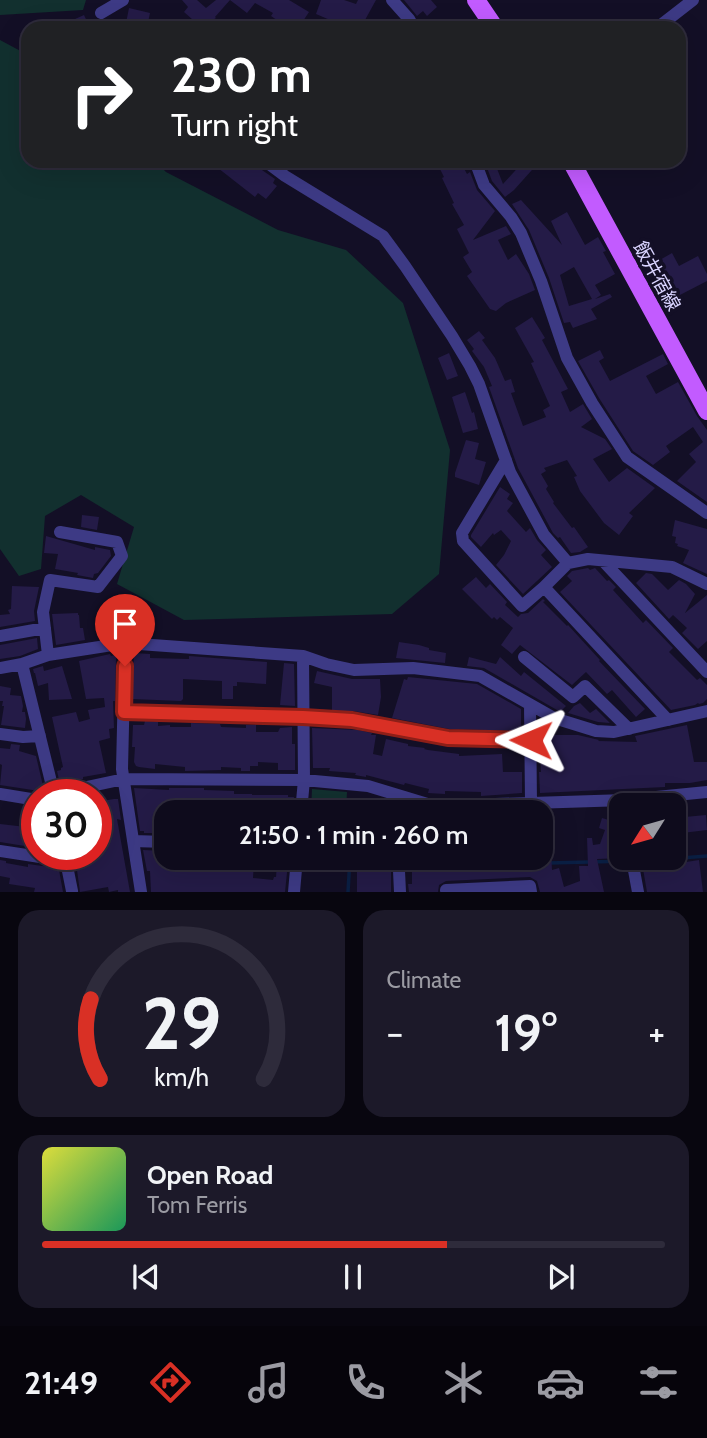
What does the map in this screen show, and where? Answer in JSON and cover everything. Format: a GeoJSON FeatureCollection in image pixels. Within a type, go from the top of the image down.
{"type":"FeatureCollection","features":[{"type":"Feature","properties":{"kind":"main road"},"geometry":{"type":"LineString","coordinates":[[476,0],[490,21]]}},
{"type":"Feature","properties":{"kind":"main road","name":"飯井宿線"},"geometry":{"type":"LineString","coordinates":[[575,168],[707,411]]}},
{"type":"Feature","properties":{"kind":"street"},"geometry":{"type":"LineString","coordinates":[[101,13],[123,0]]}},
{"type":"Feature","properties":{"kind":"street"},"geometry":{"type":"LineString","coordinates":[[392,0],[410,21]]}},
{"type":"Feature","properties":{"kind":"street"},"geometry":{"type":"LineString","coordinates":[[666,21],[693,0]]}},
{"type":"Feature","properties":{"kind":"street"},"geometry":{"type":"LineString","coordinates":[[274,168],[383,236],[470,366],[510,472],[544,535],[568,563]]}},
{"type":"Feature","properties":{"kind":"street"},"geometry":{"type":"LineString","coordinates":[[478,168],[484,185],[521,233],[541,281],[567,358],[627,457],[707,513]]}},
{"type":"Feature","properties":{"kind":"street"},"geometry":{"type":"LineString","coordinates":[[506,460],[462,533],[463,541],[522,606],[568,563],[588,559],[672,567],[707,584]]}},
{"type":"Feature","properties":{"kind":"street"},"geometry":{"type":"LineString","coordinates":[[48,655],[43,612],[50,580],[98,587],[122,556],[117,542],[60,532]]}},
{"type":"Feature","properties":{"kind":"street"},"geometry":{"type":"LineString","coordinates":[[603,561],[707,672]]}},
{"type":"Feature","properties":{"kind":"street"},"geometry":{"type":"LineString","coordinates":[[544,587],[668,720]]}},
{"type":"Feature","properties":{"kind":"street"},"geometry":{"type":"LineString","coordinates":[[0,636],[45,628]]}},
{"type":"Feature","properties":{"kind":"street"},"geometry":{"type":"LineString","coordinates":[[0,668],[48,655],[125,643],[303,656],[354,670],[413,668],[480,676],[554,718],[596,731],[614,732],[707,711]]}},
{"type":"Feature","properties":{"kind":"street"},"geometry":{"type":"LineString","coordinates":[[125,643],[122,769],[141,892]]}},
{"type":"Feature","properties":{"kind":"street"},"geometry":{"type":"LineString","coordinates":[[302,800],[303,656]]}},
{"type":"Feature","properties":{"kind":"street"},"geometry":{"type":"LineString","coordinates":[[524,657],[573,697],[585,686],[629,729]]}},
{"type":"Feature","properties":{"kind":"street"},"geometry":{"type":"LineString","coordinates":[[22,664],[50,779]]}},
{"type":"Feature","properties":{"kind":"street"},"geometry":{"type":"LineString","coordinates":[[530,705],[531,800]]}},
{"type":"Feature","properties":{"kind":"street"},"geometry":{"type":"LineString","coordinates":[[124,712],[352,720],[448,738],[531,740]]}},
{"type":"Feature","properties":{"kind":"street"},"geometry":{"type":"LineString","coordinates":[[0,734],[40,736]]}},
{"type":"Feature","properties":{"kind":"street"},"geometry":{"type":"LineString","coordinates":[[112,782],[124,779],[304,780],[368,786],[414,800]]}},
{"type":"Feature","properties":{"kind":"street"},"geometry":{"type":"LineString","coordinates":[[553,802],[626,800],[707,792]]}},
{"type":"Feature","properties":{"kind":"street"},"geometry":{"type":"LineString","coordinates":[[0,794],[21,797]]}},
{"type":"Feature","properties":{"kind":"street"},"geometry":{"type":"LineString","coordinates":[[133,841],[154,842]]}},
{"type":"Feature","properties":{"kind":"street"},"geometry":{"type":"LineString","coordinates":[[0,851],[21,853]]}},
{"type":"Feature","properties":{"kind":"street"},"geometry":{"type":"LineString","coordinates":[[68,870],[72,891]]}},
{"type":"Feature","properties":{"kind":"street"},"geometry":{"type":"LineString","coordinates":[[293,892],[296,870]]}},
{"type":"Feature","properties":{"kind":"street"},"geometry":{"type":"LineString","coordinates":[[634,870],[638,892]]}},
{"type":"Feature","properties":{"kind":"street"},"geometry":{"type":"LineString","coordinates":[[399,871],[400,892]]}},
{"type":"Feature","properties":{"kind":"street"},"geometry":{"type":"LineString","coordinates":[[446,890],[530,886],[531,892]]}},
{"type":"Feature","properties":{"kind":"green space"},"geometry":{"type":"Polygon","coordinates":[[[0,0],[86,0],[83,10],[0,15],[0,0]]]}},
{"type":"Feature","properties":{"kind":"green space"},"geometry":{"type":"Polygon","coordinates":[[[0,40],[21,51],[21,168],[162,168],[278,230],[346,250],[403,303],[450,450],[439,574],[392,614],[184,620],[117,584],[134,527],[81,495],[45,516],[41,569],[19,576],[0,549],[0,40]]]}},
{"type":"Feature","properties":{"kind":"green space"},"geometry":{"type":"Polygon","coordinates":[[[312,789],[347,792],[347,800],[312,800],[312,789]]]}},
{"type":"Feature","properties":{"kind":"building"},"geometry":{"type":"Polygon","coordinates":[[[182,0],[197,0],[206,8],[216,0],[230,0],[211,21],[194,21],[184,12],[188,7],[182,0]]]}},
{"type":"Feature","properties":{"kind":"building"},"geometry":{"type":"Polygon","coordinates":[[[230,0],[289,0],[309,12],[303,21],[278,21],[271,16],[273,13],[255,3],[247,13],[230,0]]]}},
{"type":"Feature","properties":{"kind":"building"},"geometry":{"type":"Polygon","coordinates":[[[321,0],[344,0],[356,4],[358,0],[376,0],[366,21],[332,21],[316,14],[321,0]]]}},
{"type":"Feature","properties":{"kind":"building"},"geometry":{"type":"Polygon","coordinates":[[[404,0],[431,0],[437,7],[427,16],[423,11],[417,16],[404,0]]]}},
{"type":"Feature","properties":{"kind":"building"},"geometry":{"type":"Polygon","coordinates":[[[129,8],[150,13],[148,21],[126,21],[129,8]]]}},
{"type":"Feature","properties":{"kind":"building"},"geometry":{"type":"Polygon","coordinates":[[[84,15],[87,21],[71,21],[84,15]]]}},
{"type":"Feature","properties":{"kind":"building"},"geometry":{"type":"Polygon","coordinates":[[[218,168],[259,168],[275,179],[273,183],[277,186],[266,199],[258,193],[255,197],[218,168]]]}},
{"type":"Feature","properties":{"kind":"building"},"geometry":{"type":"Polygon","coordinates":[[[440,168],[464,168],[467,174],[470,172],[477,190],[495,211],[473,240],[506,226],[511,234],[498,240],[508,260],[516,254],[529,274],[535,290],[506,303],[496,311],[490,309],[467,276],[472,272],[463,257],[469,253],[457,229],[464,225],[452,204],[454,203],[442,178],[444,177],[440,168]]]}},
{"type":"Feature","properties":{"kind":"building"},"geometry":{"type":"Polygon","coordinates":[[[487,168],[497,168],[503,184],[518,168],[534,168],[505,197],[492,181],[487,168]]]}},
{"type":"Feature","properties":{"kind":"building"},"geometry":{"type":"Polygon","coordinates":[[[521,200],[562,245],[551,221],[567,212],[585,245],[598,237],[615,274],[595,285],[601,295],[595,299],[610,294],[612,297],[591,309],[597,319],[573,328],[570,322],[564,323],[529,230],[512,204],[521,200]],[[574,267],[560,275],[569,306],[592,299],[574,267]]]}},
{"type":"Feature","properties":{"kind":"building"},"geometry":{"type":"Polygon","coordinates":[[[672,253],[679,266],[698,256],[707,274],[707,281],[678,296],[667,278],[661,282],[654,269],[660,265],[658,261],[672,253]]]}},
{"type":"Feature","properties":{"kind":"building"},"geometry":{"type":"Polygon","coordinates":[[[532,317],[545,338],[542,340],[568,389],[561,392],[570,412],[583,404],[592,419],[581,427],[605,439],[612,449],[593,459],[609,482],[627,468],[655,488],[629,513],[633,516],[619,535],[604,523],[580,491],[574,477],[577,476],[567,460],[544,468],[546,471],[541,474],[553,503],[588,547],[580,552],[571,553],[560,537],[553,533],[518,468],[489,387],[492,386],[467,340],[479,331],[485,338],[482,340],[495,358],[505,381],[511,379],[515,392],[511,393],[523,426],[546,417],[543,410],[550,406],[531,363],[534,362],[515,328],[532,317]]]}},
{"type":"Feature","properties":{"kind":"building"},"geometry":{"type":"Polygon","coordinates":[[[600,350],[604,358],[599,361],[610,381],[663,354],[668,364],[646,376],[656,394],[678,382],[707,430],[707,502],[677,481],[696,462],[689,454],[703,442],[693,427],[666,446],[670,452],[653,465],[633,451],[578,361],[600,350]]]}},
{"type":"Feature","properties":{"kind":"building"},"geometry":{"type":"Polygon","coordinates":[[[449,353],[458,376],[447,380],[438,358],[449,353]]]}},
{"type":"Feature","properties":{"kind":"building"},"geometry":{"type":"Polygon","coordinates":[[[465,392],[478,429],[463,433],[452,397],[465,392]]]}},
{"type":"Feature","properties":{"kind":"building"},"geometry":{"type":"Polygon","coordinates":[[[466,440],[479,443],[475,459],[486,462],[479,485],[455,477],[466,440]]]}},
{"type":"Feature","properties":{"kind":"building"},"geometry":{"type":"Polygon","coordinates":[[[500,487],[510,494],[507,499],[513,503],[507,511],[526,532],[530,528],[546,550],[541,555],[552,567],[523,594],[496,565],[511,541],[501,530],[494,535],[493,533],[481,547],[471,537],[500,487]]]}},
{"type":"Feature","properties":{"kind":"building"},"geometry":{"type":"Polygon","coordinates":[[[82,515],[99,517],[97,530],[81,527],[82,515]]]}},
{"type":"Feature","properties":{"kind":"building"},"geometry":{"type":"Polygon","coordinates":[[[675,520],[707,529],[707,574],[683,563],[689,550],[675,543],[676,537],[672,536],[675,520]]]}},
{"type":"Feature","properties":{"kind":"building"},"geometry":{"type":"Polygon","coordinates":[[[46,536],[95,550],[95,547],[110,550],[111,556],[93,578],[55,569],[58,554],[44,553],[46,536]]]}},
{"type":"Feature","properties":{"kind":"building"},"geometry":{"type":"Polygon","coordinates":[[[595,568],[609,580],[616,587],[613,590],[643,623],[646,620],[673,648],[669,652],[697,680],[700,678],[707,685],[707,699],[703,703],[671,710],[560,592],[572,581],[567,576],[572,571],[595,568]]]}},
{"type":"Feature","properties":{"kind":"building"},"geometry":{"type":"Polygon","coordinates":[[[646,573],[652,574],[668,590],[679,580],[686,584],[695,594],[685,613],[707,595],[707,641],[698,649],[682,633],[687,628],[673,615],[669,619],[636,583],[646,573]]]}},
{"type":"Feature","properties":{"kind":"building"},"geometry":{"type":"Polygon","coordinates":[[[476,577],[486,588],[490,584],[507,602],[505,605],[518,617],[528,613],[543,599],[645,709],[636,717],[612,690],[607,694],[586,672],[572,685],[520,645],[512,654],[501,645],[513,628],[500,617],[497,620],[494,617],[492,619],[462,589],[476,577]]]}},
{"type":"Feature","properties":{"kind":"building"},"geometry":{"type":"Polygon","coordinates":[[[12,586],[39,587],[34,611],[35,621],[0,627],[0,615],[10,614],[8,610],[11,609],[12,586]]]}},
{"type":"Feature","properties":{"kind":"building"},"geometry":{"type":"Polygon","coordinates":[[[78,613],[85,640],[56,645],[52,614],[78,613]]]}},
{"type":"Feature","properties":{"kind":"building"},"geometry":{"type":"Polygon","coordinates":[[[37,638],[38,649],[20,656],[0,659],[0,645],[37,638]]]}},
{"type":"Feature","properties":{"kind":"building"},"geometry":{"type":"Polygon","coordinates":[[[399,642],[446,653],[445,663],[396,658],[399,642]]]}},
{"type":"Feature","properties":{"kind":"building"},"geometry":{"type":"Polygon","coordinates":[[[134,653],[150,654],[150,658],[189,659],[189,656],[267,662],[266,684],[237,682],[237,686],[233,686],[233,699],[222,699],[222,681],[183,679],[181,701],[132,699],[134,653]]]}},
{"type":"Feature","properties":{"kind":"building"},"geometry":{"type":"Polygon","coordinates":[[[115,655],[114,728],[109,729],[110,738],[99,741],[106,773],[83,779],[59,779],[57,771],[63,767],[52,717],[76,712],[79,722],[90,719],[88,710],[105,707],[104,698],[86,699],[79,661],[115,655]]]}},
{"type":"Feature","properties":{"kind":"building"},"geometry":{"type":"Polygon","coordinates":[[[469,657],[496,664],[500,657],[521,676],[524,672],[566,706],[561,711],[557,710],[484,668],[467,666],[469,657]]]}},
{"type":"Feature","properties":{"kind":"building"},"geometry":{"type":"Polygon","coordinates":[[[284,663],[294,664],[295,706],[280,705],[284,663]]]}},
{"type":"Feature","properties":{"kind":"building"},"geometry":{"type":"Polygon","coordinates":[[[43,666],[44,671],[62,666],[72,699],[49,700],[48,683],[38,686],[33,669],[43,666]]]}},
{"type":"Feature","properties":{"kind":"building"},"geometry":{"type":"Polygon","coordinates":[[[317,671],[352,679],[380,679],[378,715],[332,711],[332,687],[314,683],[317,671]]]}},
{"type":"Feature","properties":{"kind":"building"},"geometry":{"type":"Polygon","coordinates":[[[408,677],[477,684],[521,709],[521,727],[519,731],[449,729],[392,718],[404,679],[407,680],[408,677]]]}},
{"type":"Feature","properties":{"kind":"building"},"geometry":{"type":"Polygon","coordinates":[[[0,686],[11,688],[10,695],[21,696],[22,712],[25,712],[26,719],[25,728],[1,725],[4,706],[3,701],[0,701],[0,686]]]}},
{"type":"Feature","properties":{"kind":"building"},"geometry":{"type":"Polygon","coordinates":[[[580,703],[590,713],[596,709],[610,723],[568,713],[580,703]]]}},
{"type":"Feature","properties":{"kind":"building"},"geometry":{"type":"Polygon","coordinates":[[[145,721],[170,727],[191,727],[191,723],[246,728],[246,725],[256,725],[256,732],[278,732],[280,728],[292,727],[295,770],[278,770],[278,763],[258,762],[258,766],[250,766],[250,771],[221,767],[221,770],[185,771],[185,767],[155,764],[155,769],[139,767],[134,762],[133,725],[144,725],[145,721]]]}},
{"type":"Feature","properties":{"kind":"building"},"geometry":{"type":"Polygon","coordinates":[[[687,725],[694,762],[707,762],[707,780],[665,783],[665,787],[540,793],[539,735],[578,735],[598,741],[637,742],[635,736],[687,725]]]}},
{"type":"Feature","properties":{"kind":"building"},"geometry":{"type":"Polygon","coordinates":[[[312,728],[372,733],[371,735],[376,735],[373,754],[382,756],[386,739],[459,756],[502,754],[503,772],[522,772],[522,793],[481,796],[481,792],[428,793],[429,789],[405,783],[404,785],[366,775],[355,775],[356,773],[329,771],[330,768],[313,768],[312,728]]]}},
{"type":"Feature","properties":{"kind":"building"},"geometry":{"type":"Polygon","coordinates":[[[11,744],[20,745],[19,751],[36,756],[41,779],[21,779],[21,788],[0,785],[0,748],[10,749],[11,744]]]}},
{"type":"Feature","properties":{"kind":"building"},"geometry":{"type":"Polygon","coordinates":[[[134,788],[204,788],[234,791],[234,794],[294,797],[294,800],[154,800],[154,833],[140,831],[134,788]]]}},
{"type":"Feature","properties":{"kind":"building"},"geometry":{"type":"Polygon","coordinates":[[[112,799],[118,799],[121,820],[117,819],[130,892],[109,892],[108,887],[80,892],[77,870],[112,870],[112,799]]]}},
{"type":"Feature","properties":{"kind":"building"},"geometry":{"type":"Polygon","coordinates":[[[706,815],[707,830],[686,833],[686,817],[706,815]]]}},
{"type":"Feature","properties":{"kind":"building"},"geometry":{"type":"Polygon","coordinates":[[[602,818],[609,820],[609,858],[597,859],[604,892],[540,892],[537,881],[530,877],[446,881],[439,885],[438,892],[409,892],[408,884],[412,884],[412,870],[559,868],[564,887],[580,881],[579,866],[588,866],[587,838],[592,838],[593,845],[600,844],[605,830],[599,828],[602,818]]]}},
{"type":"Feature","properties":{"kind":"building"},"geometry":{"type":"Polygon","coordinates":[[[0,824],[21,826],[21,845],[0,842],[0,824]]]}},
{"type":"Feature","properties":{"kind":"building"},"geometry":{"type":"Polygon","coordinates":[[[143,850],[154,851],[154,870],[253,870],[253,878],[273,880],[277,870],[287,870],[285,892],[151,892],[150,871],[147,871],[143,850]]]}},
{"type":"Feature","properties":{"kind":"building"},"geometry":{"type":"Polygon","coordinates":[[[0,860],[21,866],[21,870],[59,870],[63,892],[34,892],[35,888],[9,884],[10,878],[0,876],[0,860]]]}},
{"type":"Feature","properties":{"kind":"building"},"geometry":{"type":"Polygon","coordinates":[[[699,860],[703,892],[647,892],[643,870],[686,870],[686,862],[699,860]]]}},
{"type":"Feature","properties":{"kind":"building"},"geometry":{"type":"Polygon","coordinates":[[[391,870],[391,892],[357,892],[357,872],[391,870]]]}},
{"type":"Feature","properties":{"kind":"waterway"},"geometry":{"type":"LineString","coordinates":[[686,858],[707,856]]}},
{"type":"Feature","properties":{"kind":"waterway"},"geometry":{"type":"LineString","coordinates":[[553,863],[609,862]]}},
{"type":"Feature","properties":{"kind":"waterway"},"geometry":{"type":"LineString","coordinates":[[348,892],[349,870]]}},
{"type":"Feature","properties":{"kind":"route"},"geometry":{"type":"LineString","coordinates":[[125,666],[124,712],[352,720],[448,738],[531,740]]}}]}
